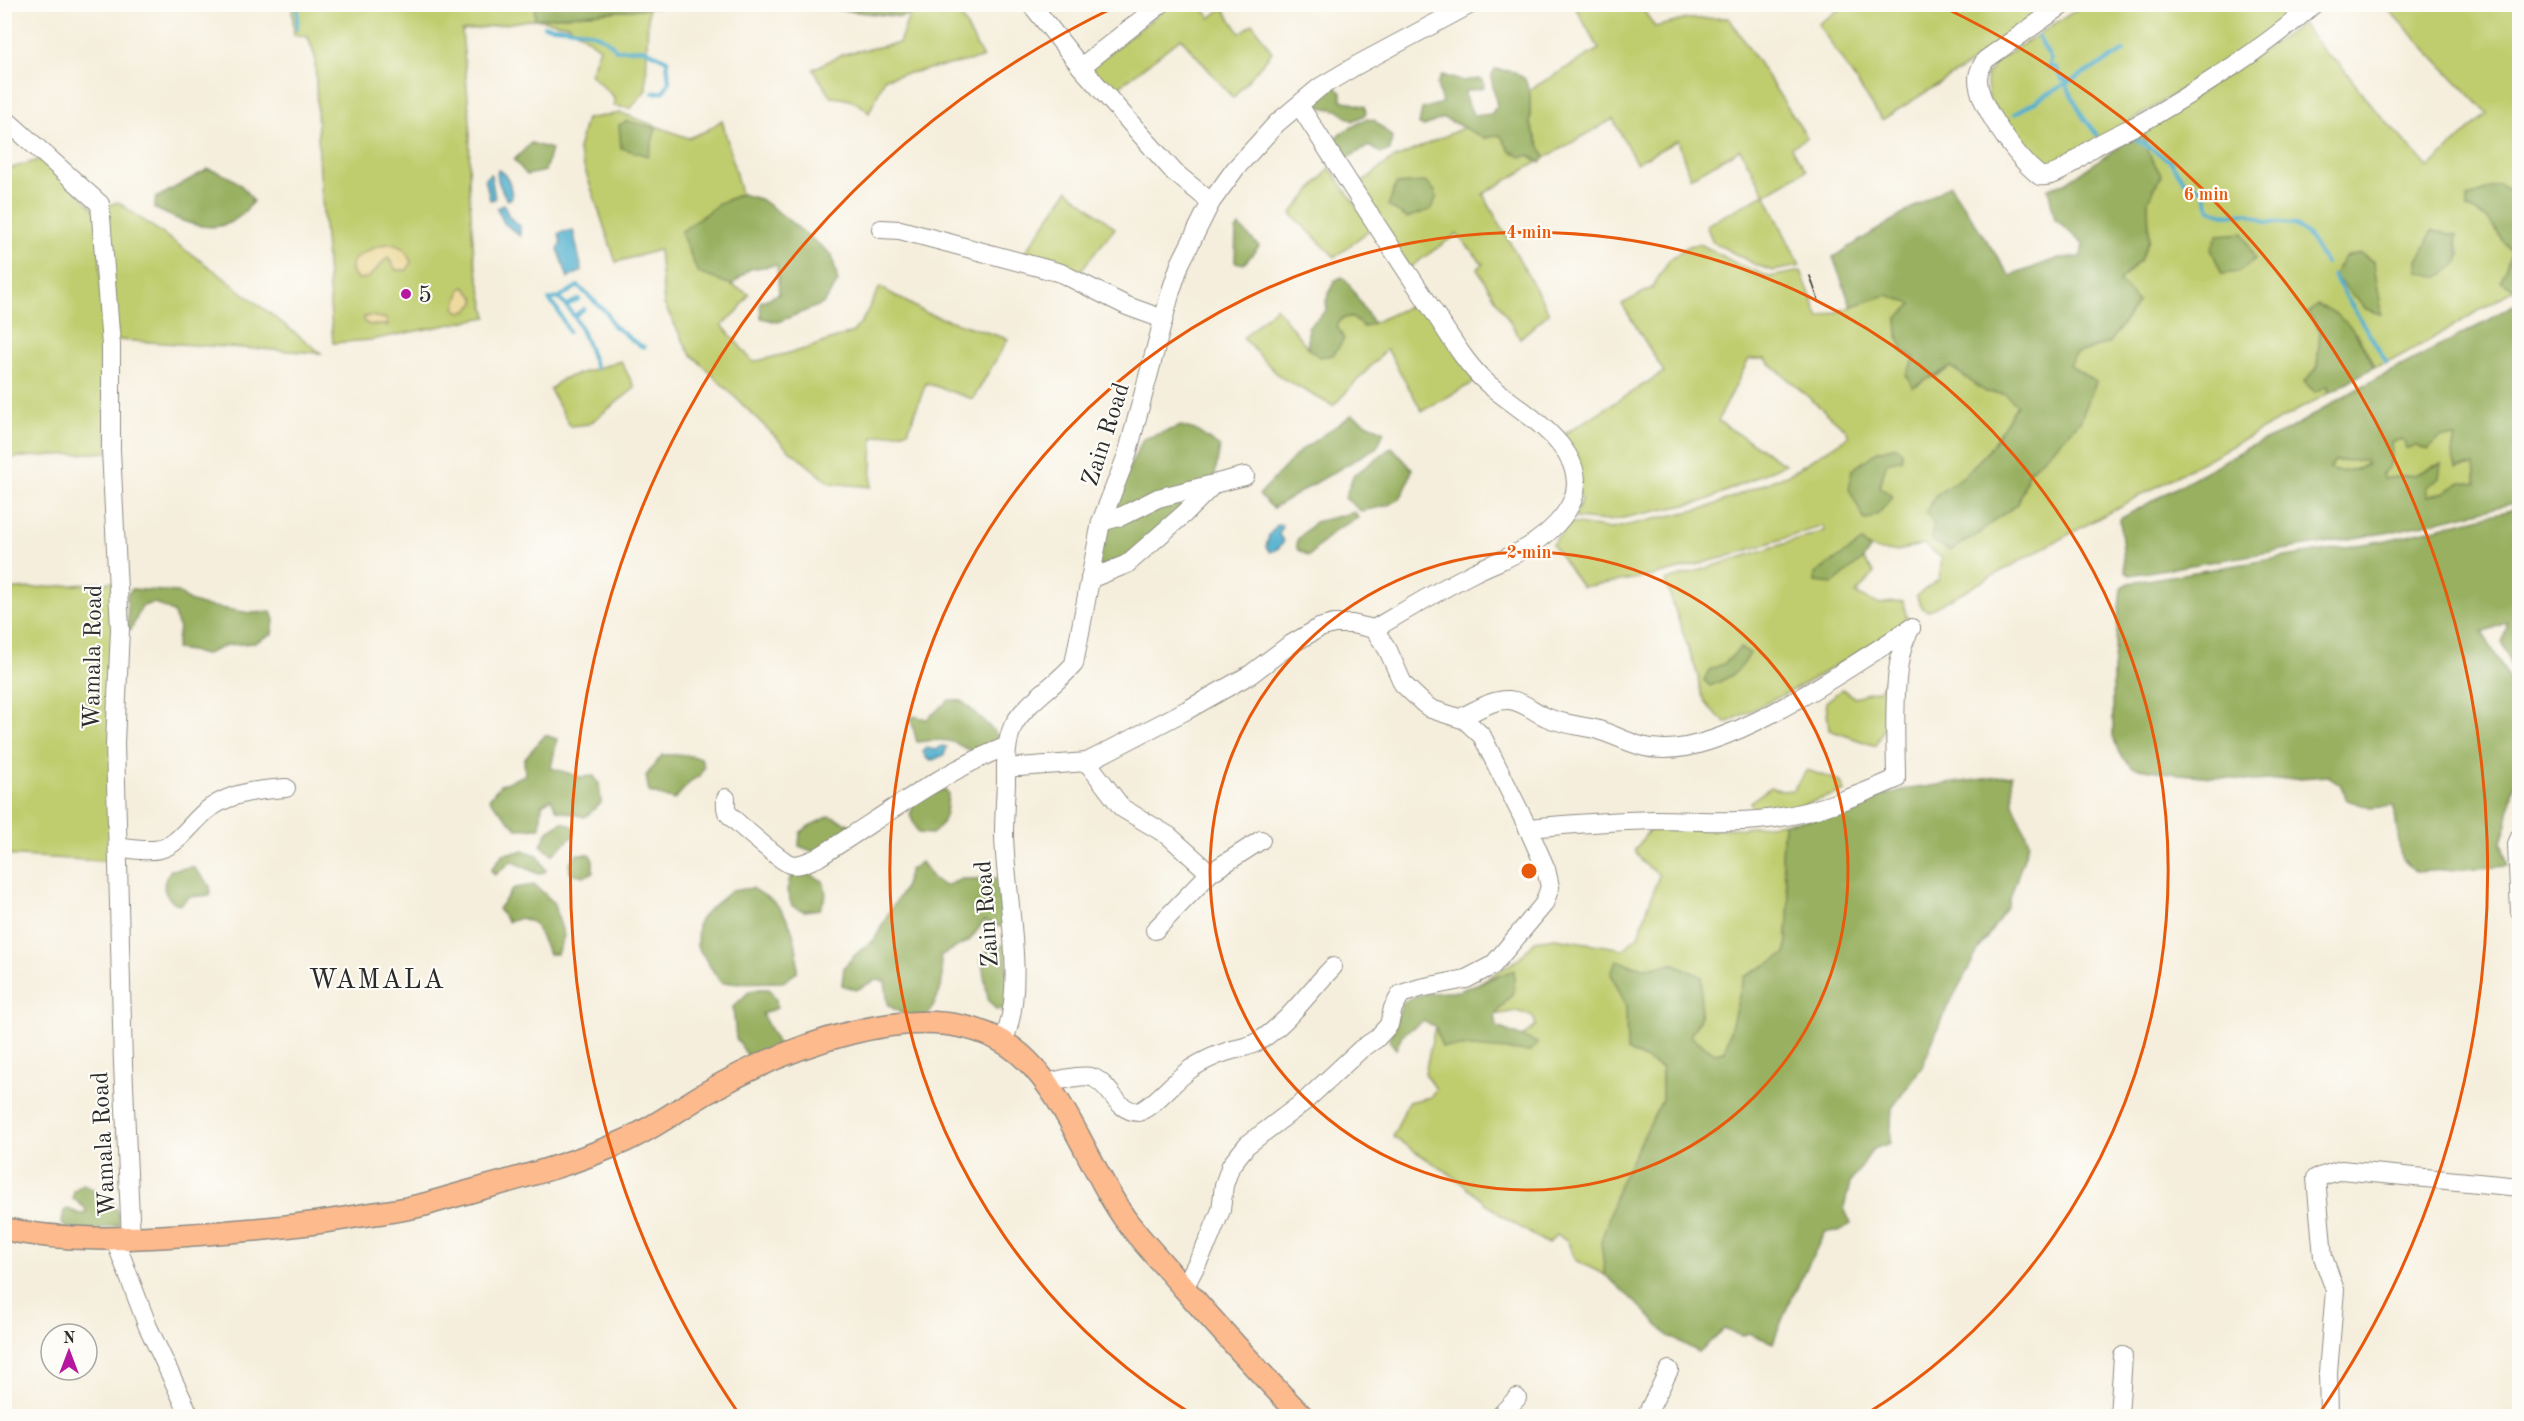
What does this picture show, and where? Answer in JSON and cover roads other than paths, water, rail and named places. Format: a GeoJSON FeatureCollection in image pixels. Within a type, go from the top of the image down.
{"type":"FeatureCollection","features":[{"type":"Feature","properties":{"kind":"main road"},"geometry":{"type":"LineString","coordinates":[[4,1229],[47,1236],[123,1239],[297,1227],[426,1204],[555,1166],[620,1143],[652,1128],[731,1079],[758,1066],[844,1035],[885,1026],[927,1023],[978,1030],[1004,1042],[1020,1053],[1046,1083],[1075,1131],[1111,1199],[1130,1225],[1234,1346],[1300,1416]]}},
{"type":"Feature","properties":{"kind":"street"},"geometry":{"type":"LineString","coordinates":[[1031,4],[1081,67],[1182,180],[1211,202]]}},
{"type":"Feature","properties":{"kind":"street"},"geometry":{"type":"LineString","coordinates":[[1081,67],[1161,4]]}},
{"type":"Feature","properties":{"kind":"street","name":"Zain Road"},"geometry":{"type":"LineString","coordinates":[[1004,1042],[1009,1029],[1015,994],[1004,834],[1007,746],[1014,724],[1029,707],[1062,679],[1074,664],[1101,522],[1127,455],[1180,264],[1211,202],[1242,161],[1277,123],[1320,87],[1471,4]]}},
{"type":"Feature","properties":{"kind":"street"},"geometry":{"type":"LineString","coordinates":[[2064,4],[1985,60],[1977,79],[1980,90],[2006,140],[2040,176],[2046,177],[2092,148],[2146,120],[2211,81],[2290,25],[2313,4]]}},
{"type":"Feature","properties":{"kind":"street"},"geometry":{"type":"LineString","coordinates":[[1006,768],[1087,762],[1251,674],[1288,646],[1319,628],[1334,624],[1352,624],[1374,629],[1435,593],[1533,544],[1562,518],[1573,499],[1575,478],[1572,465],[1558,441],[1516,404],[1486,382],[1449,335],[1345,179],[1299,105]]}},
{"type":"Feature","properties":{"kind":"street","name":"Wamala Road"},"geometry":{"type":"LineString","coordinates":[[4,118],[100,204],[111,345],[111,461],[120,629],[115,743],[123,1064],[123,1239],[148,1327],[190,1416]]}},
{"type":"Feature","properties":{"kind":"street"},"geometry":{"type":"LineString","coordinates":[[881,229],[900,230],[1061,273],[1127,306],[1163,320]]}},
{"type":"Feature","properties":{"kind":"street"},"geometry":{"type":"LineString","coordinates":[[1101,522],[1122,516],[1158,498],[1245,476]]}},
{"type":"Feature","properties":{"kind":"street"},"geometry":{"type":"LineString","coordinates":[[1090,579],[1127,564],[1213,485]]}},
{"type":"Feature","properties":{"kind":"street"},"geometry":{"type":"LineString","coordinates":[[1465,720],[1466,716],[1493,703],[1509,700],[1525,705],[1546,717],[1610,734],[1642,748],[1666,749],[1694,746],[1719,739],[1790,702],[1911,628],[1906,636],[1899,663],[1896,779],[1852,798],[1775,818],[1740,821],[1600,822],[1528,828]]}},
{"type":"Feature","properties":{"kind":"street"},"geometry":{"type":"LineString","coordinates":[[1184,1288],[1208,1242],[1221,1209],[1224,1185],[1231,1165],[1247,1145],[1305,1101],[1361,1049],[1376,1039],[1389,1024],[1401,994],[1466,979],[1493,965],[1544,904],[1550,887],[1546,869],[1528,828],[1482,736],[1465,720],[1431,709],[1403,684],[1388,650],[1374,629]]}},
{"type":"Feature","properties":{"kind":"street"},"geometry":{"type":"LineString","coordinates":[[726,798],[725,807],[733,820],[752,833],[777,858],[787,864],[795,865],[817,858],[981,756],[1007,746]]}},
{"type":"Feature","properties":{"kind":"street"},"geometry":{"type":"LineString","coordinates":[[1087,762],[1122,808],[1169,836],[1210,873]]}},
{"type":"Feature","properties":{"kind":"street"},"geometry":{"type":"LineString","coordinates":[[118,847],[160,849],[176,841],[210,807],[232,796],[251,791],[286,788]]}},
{"type":"Feature","properties":{"kind":"street"},"geometry":{"type":"LineString","coordinates":[[2520,837],[2517,843],[2517,885],[2520,912]]}},
{"type":"Feature","properties":{"kind":"street"},"geometry":{"type":"LineString","coordinates":[[1155,930],[1210,873],[1261,840]]}},
{"type":"Feature","properties":{"kind":"street"},"geometry":{"type":"LineString","coordinates":[[1046,1083],[1086,1076],[1093,1077],[1122,1107],[1139,1112],[1177,1078],[1200,1063],[1259,1041],[1294,1011],[1334,967]]}},
{"type":"Feature","properties":{"kind":"street"},"geometry":{"type":"LineString","coordinates":[[2329,1416],[2328,1372],[2335,1290],[2323,1257],[2316,1178],[2341,1170],[2520,1186]]}},
{"type":"Feature","properties":{"kind":"street"},"geometry":{"type":"LineString","coordinates":[[2120,1416],[2123,1356]]}},
{"type":"Feature","properties":{"kind":"street"},"geometry":{"type":"LineString","coordinates":[[1646,1416],[1669,1370]]}},
{"type":"Feature","properties":{"kind":"street"},"geometry":{"type":"LineString","coordinates":[[1500,1416],[1518,1398]]}},
{"type":"Feature","properties":{"kind":"water"},"geometry":{"type":"Polygon","coordinates":[[[498,170],[505,175],[510,186],[512,198],[507,200],[498,182],[498,170]]]}},
{"type":"Feature","properties":{"kind":"water"},"geometry":{"type":"Polygon","coordinates":[[[491,174],[495,199],[490,200],[485,178],[491,174]]]}},
{"type":"Feature","properties":{"kind":"water"},"geometry":{"type":"Polygon","coordinates":[[[504,204],[509,217],[520,226],[520,236],[504,223],[497,208],[504,204]]]}},
{"type":"Feature","properties":{"kind":"water"},"geometry":{"type":"Polygon","coordinates":[[[573,230],[582,271],[568,278],[558,249],[561,244],[559,233],[573,230]]]}},
{"type":"Feature","properties":{"kind":"water"},"geometry":{"type":"Polygon","coordinates":[[[1278,524],[1282,525],[1279,535],[1284,541],[1278,549],[1270,552],[1266,547],[1269,535],[1278,524]]]}},
{"type":"Feature","properties":{"kind":"water"},"geometry":{"type":"Polygon","coordinates":[[[941,746],[947,747],[944,755],[933,760],[927,759],[923,752],[927,748],[936,750],[941,746]]]}},
{"type":"Feature","properties":{"kind":"waterway"},"geometry":{"type":"LineString","coordinates":[[297,29],[298,4]]}},
{"type":"Feature","properties":{"kind":"waterway"},"geometry":{"type":"LineString","coordinates":[[544,26],[584,31],[602,37],[616,50],[644,49],[667,60],[669,83],[663,92],[653,93]]}},
{"type":"Feature","properties":{"kind":"waterway"},"geometry":{"type":"LineString","coordinates":[[2038,36],[2051,60],[2049,68],[2056,67],[2062,80],[2073,80]]}},
{"type":"Feature","properties":{"kind":"waterway"},"geometry":{"type":"LineString","coordinates":[[2015,114],[2124,51]]}},
{"type":"Feature","properties":{"kind":"waterway"},"geometry":{"type":"LineString","coordinates":[[2066,84],[2083,117],[2097,135]]}},
{"type":"Feature","properties":{"kind":"waterway"},"geometry":{"type":"LineString","coordinates":[[2133,137],[2170,161],[2184,181],[2202,189],[2210,209],[2228,215],[2248,213],[2267,222],[2294,224],[2310,238],[2325,263]]}},
{"type":"Feature","properties":{"kind":"waterway"},"geometry":{"type":"LineString","coordinates":[[2333,275],[2387,363]]}},
{"type":"Feature","properties":{"kind":"waterway"},"geometry":{"type":"LineString","coordinates":[[558,298],[578,286],[607,313],[613,326],[644,347]]}},
{"type":"Feature","properties":{"kind":"waterway"},"geometry":{"type":"LineString","coordinates":[[569,332],[557,309],[549,300],[558,298],[572,313],[582,330],[596,368]]}},
{"type":"Feature","properties":{"kind":"waterway"},"geometry":{"type":"LineString","coordinates":[[567,305],[579,299]]}},
{"type":"Feature","properties":{"kind":"waterway"},"geometry":{"type":"LineString","coordinates":[[574,316],[584,309]]}},
{"type":"Feature","properties":{"kind":"tram line"},"geometry":{"type":"LineString","coordinates":[[1810,276],[1819,302]]}},
{"type":"Feature","properties":{"kind":"place","name":"5"},"geometry":{"type":"Point","coordinates":[406,294]}},
{"type":"Feature","properties":{"kind":"district","name":"WAMALA"},"geometry":{"type":"Point","coordinates":[377,979]}}]}
